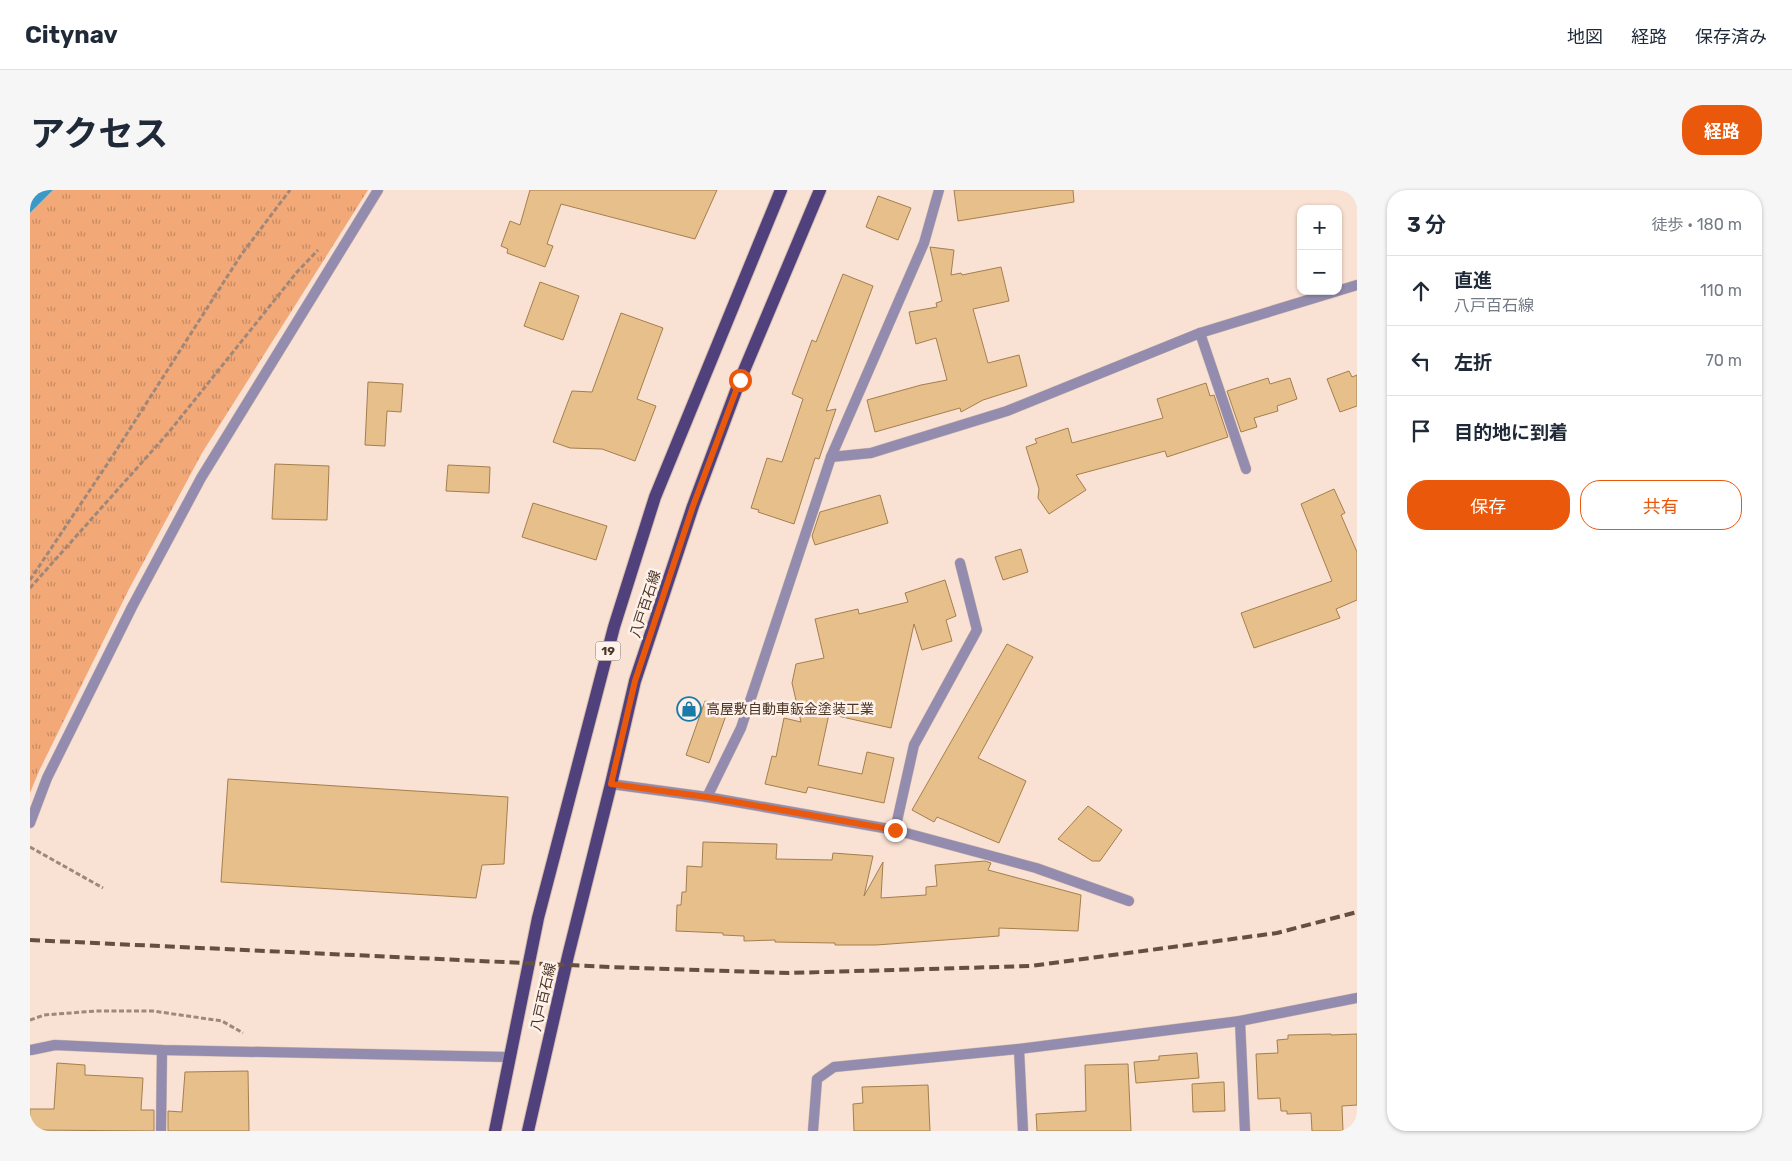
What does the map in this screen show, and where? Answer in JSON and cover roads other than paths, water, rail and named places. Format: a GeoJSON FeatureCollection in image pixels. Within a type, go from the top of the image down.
{"type":"FeatureCollection","features":[{"type":"Feature","properties":{"kind":"main road","name":"八戸百石線"},"geometry":{"type":"LineString","coordinates":[[495,1131],[538,918],[617,618],[655,497],[781,190]]}},
{"type":"Feature","properties":{"kind":"main road","name":"八戸百石線"},"geometry":{"type":"LineString","coordinates":[[528,1131],[568,956],[635,681],[693,506],[740,380],[820,190]]}},
{"type":"Feature","properties":{"kind":"street"},"geometry":{"type":"LineString","coordinates":[[30,823],[47,778],[132,608],[201,478],[378,190]]}},
{"type":"Feature","properties":{"kind":"street"},"geometry":{"type":"LineString","coordinates":[[707,797],[741,728],[831,457],[924,243],[939,190]]}},
{"type":"Feature","properties":{"kind":"street"},"geometry":{"type":"LineString","coordinates":[[831,457],[871,453],[1007,411],[1200,333],[1357,285]]}},
{"type":"Feature","properties":{"kind":"street"},"geometry":{"type":"LineString","coordinates":[[1200,333],[1246,470]]}},
{"type":"Feature","properties":{"kind":"street"},"geometry":{"type":"LineString","coordinates":[[895,830],[914,745],[977,630],[960,563]]}},
{"type":"Feature","properties":{"kind":"street"},"geometry":{"type":"LineString","coordinates":[[611,784],[707,797],[895,830],[1036,868],[1129,901]]}},
{"type":"Feature","properties":{"kind":"street"},"geometry":{"type":"LineString","coordinates":[[813,1131],[817,1079],[834,1067],[1019,1049],[1240,1021],[1357,998]]}},
{"type":"Feature","properties":{"kind":"street"},"geometry":{"type":"LineString","coordinates":[[1240,1021],[1245,1131]]}},
{"type":"Feature","properties":{"kind":"street"},"geometry":{"type":"LineString","coordinates":[[31,1050],[55,1045],[162,1050],[509,1057]]}},
{"type":"Feature","properties":{"kind":"street"},"geometry":{"type":"LineString","coordinates":[[1019,1049],[1023,1131]]}},
{"type":"Feature","properties":{"kind":"street"},"geometry":{"type":"LineString","coordinates":[[161,1131],[162,1050]]}},
{"type":"Feature","properties":{"kind":"water"},"geometry":{"type":"Polygon","coordinates":[[[30,190],[53,190],[30,213],[30,190]]]}},
{"type":"Feature","properties":{"kind":"railway"},"geometry":{"type":"LineString","coordinates":[[30,940],[610,967],[789,973],[1031,966],[1277,933],[1357,912]]}},
{"type":"Feature","properties":{"kind":"place","name":"高屋敷自動車鈑金塗装工業"},"geometry":{"type":"Point","coordinates":[689,709]}}]}
